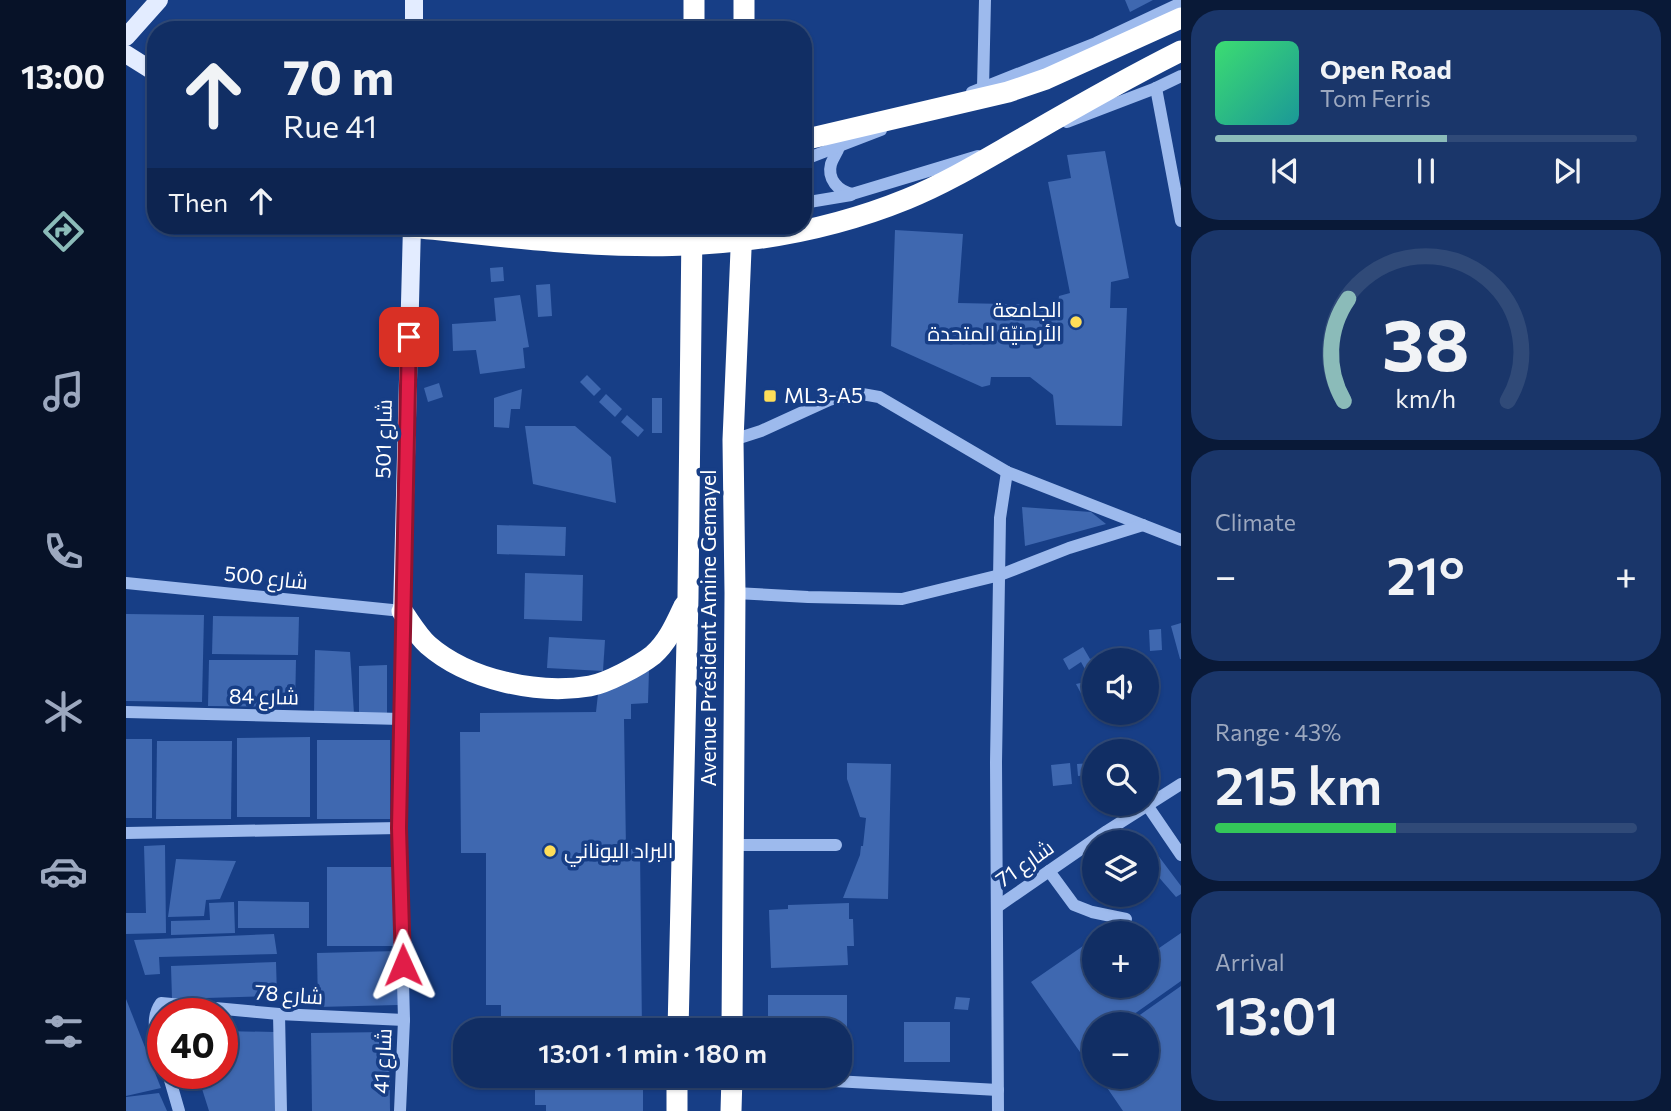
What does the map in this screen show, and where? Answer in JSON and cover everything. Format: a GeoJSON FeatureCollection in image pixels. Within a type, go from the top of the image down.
{"type":"FeatureCollection","features":[{"type":"Feature","properties":{"kind":"highway"},"geometry":{"type":"LineString","coordinates":[[744,0],[744,21]]}},
{"type":"Feature","properties":{"kind":"highway"},"geometry":{"type":"LineString","coordinates":[[812,138],[1008,92],[1046,79],[1181,18]]}},
{"type":"Feature","properties":{"kind":"highway"},"geometry":{"type":"LineString","coordinates":[[812,228],[834,224],[907,199],[966,170],[1181,51]]}},
{"type":"Feature","properties":{"kind":"highway"},"geometry":{"type":"LineString","coordinates":[[491,235],[641,247],[715,245],[772,235]]}},
{"type":"Feature","properties":{"kind":"highway","name":"Avenue Président Amine Gemayel"},"geometry":{"type":"LineString","coordinates":[[678,1018],[688,597],[692,235]]}},
{"type":"Feature","properties":{"kind":"highway","name":"Avenue Président Amine Gemayel"},"geometry":{"type":"LineString","coordinates":[[732,1018],[735,593],[733,440],[744,235]]}},
{"type":"Feature","properties":{"kind":"highway"},"geometry":{"type":"LineString","coordinates":[[402,611],[426,643],[452,663],[502,681],[536,687],[575,687],[592,686],[632,668],[654,654],[670,636],[688,597]]}},
{"type":"Feature","properties":{"kind":"highway"},"geometry":{"type":"LineString","coordinates":[[677,1088],[677,1111]]}},
{"type":"Feature","properties":{"kind":"highway"},"geometry":{"type":"LineString","coordinates":[[731,1111],[732,1088]]}},
{"type":"Feature","properties":{"kind":"main road"},"geometry":{"type":"LineString","coordinates":[[126,37],[159,0]]}},
{"type":"Feature","properties":{"kind":"main road"},"geometry":{"type":"LineString","coordinates":[[414,0],[414,21]]}},
{"type":"Feature","properties":{"kind":"main road"},"geometry":{"type":"LineString","coordinates":[[126,54],[147,67]]}},
{"type":"Feature","properties":{"kind":"main road","name":"شارع 501"},"geometry":{"type":"LineString","coordinates":[[402,611],[411,235]]}},
{"type":"Feature","properties":{"kind":"street"},"geometry":{"type":"LineString","coordinates":[[983,88],[985,0]]}},
{"type":"Feature","properties":{"kind":"street"},"geometry":{"type":"LineString","coordinates":[[812,157],[1096,43],[1181,3]]}},
{"type":"Feature","properties":{"kind":"street"},"geometry":{"type":"LineString","coordinates":[[812,202],[858,194],[1010,145],[1181,76]]}},
{"type":"Feature","properties":{"kind":"street"},"geometry":{"type":"LineString","coordinates":[[1156,88],[1181,221]]}},
{"type":"Feature","properties":{"kind":"street"},"geometry":{"type":"LineString","coordinates":[[839,147],[832,162],[831,178],[842,191],[858,194]]}},
{"type":"Feature","properties":{"kind":"street"},"geometry":{"type":"LineString","coordinates":[[733,440],[848,394],[879,397],[1007,472],[1181,540]]}},
{"type":"Feature","properties":{"kind":"street"},"geometry":{"type":"LineString","coordinates":[[998,1111],[996,762],[1000,518],[1007,472]]}},
{"type":"Feature","properties":{"kind":"street"},"geometry":{"type":"LineString","coordinates":[[735,593],[902,599],[1000,575],[1069,548],[1143,524]]}},
{"type":"Feature","properties":{"kind":"street","name":"شارع 500"},"geometry":{"type":"LineString","coordinates":[[126,583],[402,611]]}},
{"type":"Feature","properties":{"kind":"street","name":"شارع 41"},"geometry":{"type":"LineString","coordinates":[[400,1111],[404,1020],[399,828],[402,611]]}},
{"type":"Feature","properties":{"kind":"street","name":"شارع 84"},"geometry":{"type":"LineString","coordinates":[[126,712],[401,719]]}},
{"type":"Feature","properties":{"kind":"street","name":"شارع 71"},"geometry":{"type":"LineString","coordinates":[[1159,798],[1181,784]]}},
{"type":"Feature","properties":{"kind":"street","name":"شارع 71"},"geometry":{"type":"LineString","coordinates":[[998,907],[1131,816]]}},
{"type":"Feature","properties":{"kind":"street"},"geometry":{"type":"LineString","coordinates":[[1154,816],[1181,855]]}},
{"type":"Feature","properties":{"kind":"street"},"geometry":{"type":"LineString","coordinates":[[126,833],[399,828]]}},
{"type":"Feature","properties":{"kind":"street"},"geometry":{"type":"LineString","coordinates":[[733,845],[836,845]]}},
{"type":"Feature","properties":{"kind":"street"},"geometry":{"type":"LineString","coordinates":[[1049,871],[1074,905],[1126,919]]}},
{"type":"Feature","properties":{"kind":"street","name":"شارع 78"},"geometry":{"type":"LineString","coordinates":[[238,1011],[404,1020]]}},
{"type":"Feature","properties":{"kind":"street"},"geometry":{"type":"LineString","coordinates":[[279,1014],[281,1111]]}},
{"type":"Feature","properties":{"kind":"street"},"geometry":{"type":"LineString","coordinates":[[852,1082],[998,1090]]}},
{"type":"Feature","properties":{"kind":"street"},"geometry":{"type":"LineString","coordinates":[[173,1089],[179,1111]]}},
{"type":"Feature","properties":{"kind":"building"},"geometry":{"type":"Polygon","coordinates":[[[1125,0],[1153,0],[1130,12],[1125,0]]]}},
{"type":"Feature","properties":{"kind":"building"},"geometry":{"type":"Polygon","coordinates":[[[1105,151],[1129,278],[1111,282],[1110,308],[1127,308],[1122,426],[1056,425],[1053,395],[1030,377],[991,377],[990,385],[982,387],[891,346],[895,230],[963,234],[958,303],[1058,305],[1059,296],[1070,293],[1048,182],[1071,178],[1067,155],[1105,151]]]}},
{"type":"Feature","properties":{"kind":"building"},"geometry":{"type":"Polygon","coordinates":[[[503,267],[504,281],[491,282],[490,268],[503,267]]]}},
{"type":"Feature","properties":{"kind":"building"},"geometry":{"type":"Polygon","coordinates":[[[550,284],[552,316],[538,317],[536,285],[550,284]]]}},
{"type":"Feature","properties":{"kind":"building"},"geometry":{"type":"Polygon","coordinates":[[[520,295],[529,347],[523,348],[525,368],[480,374],[476,350],[453,351],[452,324],[496,321],[494,298],[520,295]]]}},
{"type":"Feature","properties":{"kind":"building"},"geometry":{"type":"Polygon","coordinates":[[[587,375],[601,389],[594,396],[580,382],[587,375]]]}},
{"type":"Feature","properties":{"kind":"building"},"geometry":{"type":"Polygon","coordinates":[[[439,383],[443,397],[428,402],[424,388],[439,383]]]}},
{"type":"Feature","properties":{"kind":"building"},"geometry":{"type":"Polygon","coordinates":[[[522,389],[520,409],[511,409],[509,428],[494,427],[494,398],[522,389]]]}},
{"type":"Feature","properties":{"kind":"building"},"geometry":{"type":"Polygon","coordinates":[[[606,394],[622,409],[615,417],[599,402],[606,394]]]}},
{"type":"Feature","properties":{"kind":"building"},"geometry":{"type":"Polygon","coordinates":[[[652,398],[662,398],[662,433],[652,433],[652,398]]]}},
{"type":"Feature","properties":{"kind":"building"},"geometry":{"type":"Polygon","coordinates":[[[627,415],[644,430],[638,437],[621,422],[627,415]]]}},
{"type":"Feature","properties":{"kind":"building"},"geometry":{"type":"Polygon","coordinates":[[[525,426],[575,426],[611,457],[616,503],[533,484],[525,426]]]}},
{"type":"Feature","properties":{"kind":"building"},"geometry":{"type":"Polygon","coordinates":[[[1022,507],[1091,512],[1106,524],[1025,546],[1022,507]]]}},
{"type":"Feature","properties":{"kind":"building"},"geometry":{"type":"Polygon","coordinates":[[[497,525],[566,527],[565,556],[497,554],[497,525]]]}},
{"type":"Feature","properties":{"kind":"building"},"geometry":{"type":"Polygon","coordinates":[[[525,573],[583,575],[582,621],[524,619],[525,573]]]}},
{"type":"Feature","properties":{"kind":"building"},"geometry":{"type":"Polygon","coordinates":[[[126,614],[204,615],[202,702],[126,701],[126,614]]]}},
{"type":"Feature","properties":{"kind":"building"},"geometry":{"type":"Polygon","coordinates":[[[213,616],[299,617],[298,655],[212,654],[213,616]]]}},
{"type":"Feature","properties":{"kind":"building"},"geometry":{"type":"Polygon","coordinates":[[[1181,623],[1181,659],[1180,659],[1171,626],[1181,623]]]}},
{"type":"Feature","properties":{"kind":"building"},"geometry":{"type":"Polygon","coordinates":[[[1161,629],[1162,650],[1150,648],[1149,630],[1161,629]]]}},
{"type":"Feature","properties":{"kind":"building"},"geometry":{"type":"Polygon","coordinates":[[[549,637],[605,640],[603,671],[547,668],[549,637]]]}},
{"type":"Feature","properties":{"kind":"building"},"geometry":{"type":"Polygon","coordinates":[[[1084,648],[1082,664],[1069,670],[1063,659],[1084,648]]]}},
{"type":"Feature","properties":{"kind":"building"},"geometry":{"type":"Polygon","coordinates":[[[315,650],[350,652],[354,714],[314,714],[315,650]]]}},
{"type":"Feature","properties":{"kind":"building"},"geometry":{"type":"Polygon","coordinates":[[[209,660],[296,660],[295,707],[208,706],[209,660]]]}},
{"type":"Feature","properties":{"kind":"building"},"geometry":{"type":"Polygon","coordinates":[[[387,665],[387,714],[359,714],[359,666],[387,665]]]}},
{"type":"Feature","properties":{"kind":"building","name":"البراد اليوناني"},"geometry":{"type":"Polygon","coordinates":[[[649,670],[648,703],[631,704],[631,719],[624,719],[626,849],[640,849],[642,1018],[501,1018],[501,1005],[486,1005],[486,853],[461,853],[460,732],[480,732],[480,713],[596,712],[598,694],[649,670]]]}},
{"type":"Feature","properties":{"kind":"building"},"geometry":{"type":"Polygon","coordinates":[[[1082,683],[1082,695],[1076,684],[1082,683]]]}},
{"type":"Feature","properties":{"kind":"building"},"geometry":{"type":"Polygon","coordinates":[[[310,737],[310,817],[237,817],[237,738],[310,737]]]}},
{"type":"Feature","properties":{"kind":"building"},"geometry":{"type":"Polygon","coordinates":[[[126,739],[152,739],[152,818],[126,818],[126,739]]]}},
{"type":"Feature","properties":{"kind":"building"},"geometry":{"type":"Polygon","coordinates":[[[317,740],[390,740],[390,819],[317,819],[317,740]]]}},
{"type":"Feature","properties":{"kind":"building"},"geometry":{"type":"Polygon","coordinates":[[[157,741],[232,741],[231,819],[156,819],[157,741]]]}},
{"type":"Feature","properties":{"kind":"building"},"geometry":{"type":"Polygon","coordinates":[[[847,763],[891,764],[888,899],[843,898],[863,846],[866,818],[860,817],[847,779],[847,763]]]}},
{"type":"Feature","properties":{"kind":"building"},"geometry":{"type":"Polygon","coordinates":[[[1070,763],[1072,784],[1053,786],[1051,765],[1070,763]]]}},
{"type":"Feature","properties":{"kind":"building"},"geometry":{"type":"Polygon","coordinates":[[[1077,764],[1082,764],[1082,776],[1078,776],[1077,764]]]}},
{"type":"Feature","properties":{"kind":"building"},"geometry":{"type":"Polygon","coordinates":[[[165,845],[166,933],[126,934],[126,913],[146,913],[144,846],[165,845]]]}},
{"type":"Feature","properties":{"kind":"building"},"geometry":{"type":"Polygon","coordinates":[[[1159,857],[1181,886],[1181,894],[1176,897],[1159,877],[1159,857]]]}},
{"type":"Feature","properties":{"kind":"building"},"geometry":{"type":"Polygon","coordinates":[[[176,859],[236,861],[220,899],[206,900],[204,916],[168,917],[176,859]]]}},
{"type":"Feature","properties":{"kind":"building"},"geometry":{"type":"Polygon","coordinates":[[[327,867],[397,867],[397,946],[327,946],[327,867]]]}},
{"type":"Feature","properties":{"kind":"building"},"geometry":{"type":"Polygon","coordinates":[[[238,901],[309,902],[309,928],[238,928],[238,901]]]}},
{"type":"Feature","properties":{"kind":"building"},"geometry":{"type":"Polygon","coordinates":[[[234,902],[235,933],[171,935],[171,921],[210,920],[209,903],[234,902]]]}},
{"type":"Feature","properties":{"kind":"building"},"geometry":{"type":"Polygon","coordinates":[[[849,903],[849,919],[853,919],[854,946],[847,946],[848,965],[771,968],[769,910],[788,909],[788,905],[849,903]]]}},
{"type":"Feature","properties":{"kind":"building"},"geometry":{"type":"Polygon","coordinates":[[[1181,933],[1181,981],[1159,997],[1159,948],[1181,933]]]}},
{"type":"Feature","properties":{"kind":"building"},"geometry":{"type":"Polygon","coordinates":[[[274,934],[277,954],[159,957],[160,974],[145,975],[134,940],[274,934]]]}},
{"type":"Feature","properties":{"kind":"building"},"geometry":{"type":"Polygon","coordinates":[[[1082,947],[1082,998],[1157,998],[1137,1012],[1082,1012],[1080,1052],[1031,982],[1082,947]]]}},
{"type":"Feature","properties":{"kind":"building"},"geometry":{"type":"Polygon","coordinates":[[[397,951],[398,1005],[318,1007],[317,953],[397,951]]]}},
{"type":"Feature","properties":{"kind":"building"},"geometry":{"type":"Polygon","coordinates":[[[276,962],[277,996],[172,998],[171,966],[276,962]]]}},
{"type":"Feature","properties":{"kind":"building"},"geometry":{"type":"Polygon","coordinates":[[[1181,986],[1181,1111],[1123,1111],[1108,1089],[1159,1089],[1159,1012],[1144,1012],[1181,986]]]}},
{"type":"Feature","properties":{"kind":"building"},"geometry":{"type":"Polygon","coordinates":[[[768,995],[847,995],[847,1018],[768,1018],[768,995]]]}},
{"type":"Feature","properties":{"kind":"building"},"geometry":{"type":"Polygon","coordinates":[[[956,997],[970,998],[968,1010],[954,1009],[956,997]]]}},
{"type":"Feature","properties":{"kind":"building"},"geometry":{"type":"Polygon","coordinates":[[[126,999],[147,1052],[147,1089],[157,1089],[126,1096],[126,999]]]}},
{"type":"Feature","properties":{"kind":"building"},"geometry":{"type":"Polygon","coordinates":[[[904,1022],[950,1022],[950,1062],[904,1062],[904,1022]]]}},
{"type":"Feature","properties":{"kind":"building"},"geometry":{"type":"Polygon","coordinates":[[[238,1031],[275,1032],[276,1111],[209,1111],[202,1089],[238,1089],[238,1031]]]}},
{"type":"Feature","properties":{"kind":"building"},"geometry":{"type":"Polygon","coordinates":[[[389,1032],[390,1111],[312,1111],[311,1033],[389,1032]]]}},
{"type":"Feature","properties":{"kind":"building"},"geometry":{"type":"Polygon","coordinates":[[[535,1088],[643,1088],[643,1111],[546,1111],[546,1105],[535,1105],[535,1088]]]}},
{"type":"Feature","properties":{"kind":"building"},"geometry":{"type":"Polygon","coordinates":[[[159,1093],[167,1111],[126,1111],[126,1097],[159,1093]]]}},
{"type":"Feature","properties":{"kind":"place","name":"الجامعة الأرمنيّة المتحدة"},"geometry":{"type":"Point","coordinates":[1076,322]}},
{"type":"Feature","properties":{"kind":"place","name":"ML3-A5"},"geometry":{"type":"Point","coordinates":[770,396]}},
{"type":"Feature","properties":{"kind":"place","name":"البراد اليوناني"},"geometry":{"type":"Point","coordinates":[550,851]}},
{"type":"Feature","properties":{"kind":"route"},"geometry":{"type":"LineString","coordinates":[[403,965],[399,828],[409,337]]}}]}
